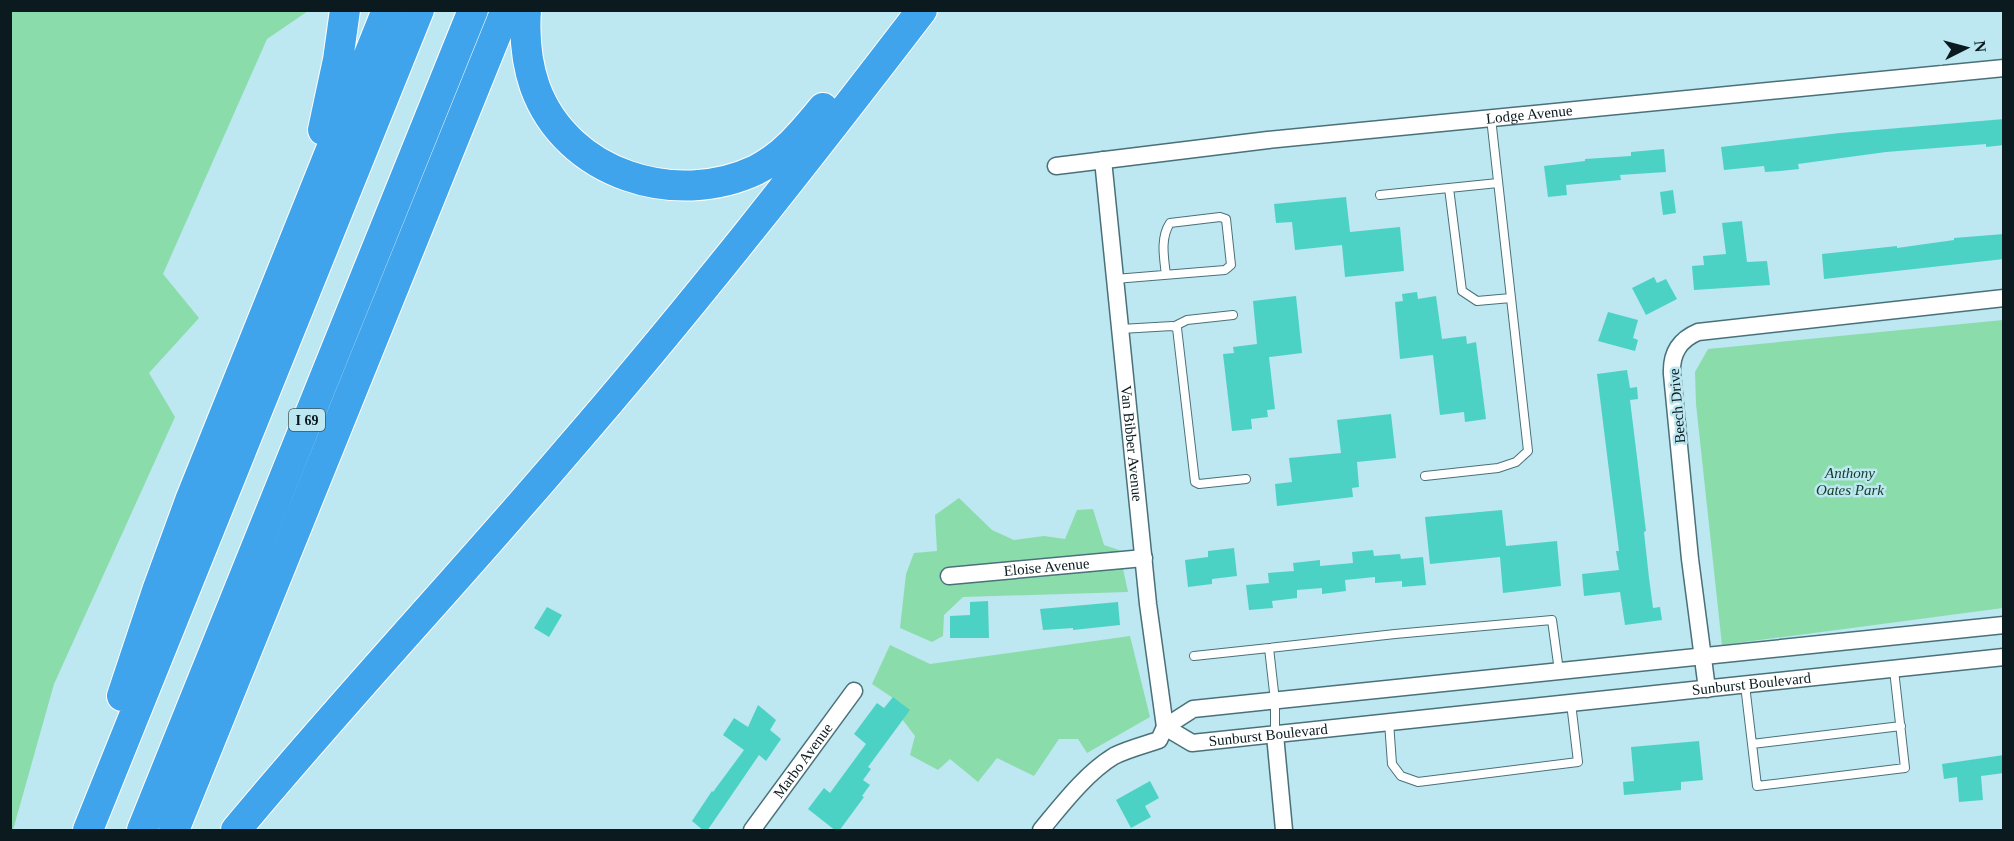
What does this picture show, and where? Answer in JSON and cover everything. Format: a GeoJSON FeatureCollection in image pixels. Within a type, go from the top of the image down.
{"type":"FeatureCollection","features":[{"type":"Feature","properties":{"kind":"highway"},"geometry":{"type":"LineString","coordinates":[[298,232],[334,82],[345,10]]}},
{"type":"Feature","properties":{"kind":"highway"},"geometry":{"type":"LineString","coordinates":[[81,831],[98,770],[190,498],[387,10]]}},
{"type":"Feature","properties":{"kind":"highway"},"geometry":{"type":"LineString","coordinates":[[88,831],[419,10]]}},
{"type":"Feature","properties":{"kind":"highway","name":"I 69"},"geometry":{"type":"LineString","coordinates":[[142,831],[473,10]]}},
{"type":"Feature","properties":{"kind":"highway"},"geometry":{"type":"LineString","coordinates":[[174,831],[506,10]]}},
{"type":"Feature","properties":{"kind":"highway"},"geometry":{"type":"LineString","coordinates":[[526,10],[524,37],[529,64],[542,102],[561,130],[583,151],[631,178],[681,187],[704,186],[731,179],[757,169],[788,147],[822,110],[898,10]]}},
{"type":"Feature","properties":{"kind":"highway"},"geometry":{"type":"LineString","coordinates":[[236,831],[568,451],[685,312],[787,186],[922,10]]}},
{"type":"Feature","properties":{"kind":"street","name":"Lodge Avenue"},"geometry":{"type":"LineString","coordinates":[[1056,166],[1268,140],[2004,68]]}},
{"type":"Feature","properties":{"kind":"street","name":"Van Bibber Avenue"},"geometry":{"type":"LineString","coordinates":[[1103,160],[1144,558],[1165,727]]}},
{"type":"Feature","properties":{"kind":"street","name":"Beech Drive"},"geometry":{"type":"LineString","coordinates":[[1707,689],[1671,364],[1675,351],[1698,332],[2004,298]]}},
{"type":"Feature","properties":{"kind":"street","name":"Eloise Avenue"},"geometry":{"type":"LineString","coordinates":[[949,576],[1144,558]]}},
{"type":"Feature","properties":{"kind":"street"},"geometry":{"type":"LineString","coordinates":[[1041,831],[1072,793],[1098,769],[1114,757],[1159,740],[1165,727],[1193,709],[2004,625]]}},
{"type":"Feature","properties":{"kind":"street","name":"Sunburst Boulevard"},"geometry":{"type":"LineString","coordinates":[[1165,727],[1192,743],[2004,657]]}},
{"type":"Feature","properties":{"kind":"street","name":"Marbo Avenue"},"geometry":{"type":"LineString","coordinates":[[752,831],[854,692]]}},
{"type":"Feature","properties":{"kind":"street"},"geometry":{"type":"LineString","coordinates":[[1275,735],[1284,831]]}},
{"type":"Feature","properties":{"kind":"lane"},"geometry":{"type":"LineString","coordinates":[[1425,476],[1498,468],[1516,462],[1528,451],[1491,118]]}},
{"type":"Feature","properties":{"kind":"lane"},"geometry":{"type":"LineString","coordinates":[[1380,195],[1498,183]]}},
{"type":"Feature","properties":{"kind":"lane"},"geometry":{"type":"LineString","coordinates":[[1449,188],[1462,291],[1477,301],[1511,298]]}},
{"type":"Feature","properties":{"kind":"lane"},"geometry":{"type":"LineString","coordinates":[[1116,279],[1166,275],[1225,270],[1231,265],[1226,219],[1220,217],[1170,224],[1167,227],[1163,244],[1166,275]]}},
{"type":"Feature","properties":{"kind":"lane"},"geometry":{"type":"LineString","coordinates":[[1121,329],[1175,326],[1187,320],[1233,315]]}},
{"type":"Feature","properties":{"kind":"lane"},"geometry":{"type":"LineString","coordinates":[[1175,326],[1178,328],[1195,482],[1198,484],[1246,478]]}},
{"type":"Feature","properties":{"kind":"lane"},"geometry":{"type":"LineString","coordinates":[[1194,656],[1551,620],[1559,671]]}},
{"type":"Feature","properties":{"kind":"lane"},"geometry":{"type":"LineString","coordinates":[[1269,648],[1275,701],[1275,735]]}},
{"type":"Feature","properties":{"kind":"lane"},"geometry":{"type":"LineString","coordinates":[[1745,685],[1757,786],[1905,768],[1894,670]]}},
{"type":"Feature","properties":{"kind":"lane"},"geometry":{"type":"LineString","coordinates":[[1389,722],[1392,764],[1401,776],[1418,782],[1578,762],[1571,703]]}},
{"type":"Feature","properties":{"kind":"lane"},"geometry":{"type":"LineString","coordinates":[[1752,744],[1900,726]]}},
{"type":"Feature","properties":{"kind":"green space"},"geometry":{"type":"Polygon","coordinates":[[[10,11],[308,11],[267,39],[163,274],[199,318],[149,373],[175,417],[54,684],[13,830],[10,830],[10,11]]]}},
{"type":"Feature","properties":{"kind":"green space","name":"Anthony Oates Park"},"geometry":{"type":"Polygon","coordinates":[[[2003,320],[2003,608],[1722,645],[1696,404],[1695,372],[1708,349],[2003,320]]]}},
{"type":"Feature","properties":{"kind":"green space"},"geometry":{"type":"Polygon","coordinates":[[[959,498],[992,530],[1014,540],[1044,536],[1065,539],[1077,510],[1093,509],[1104,545],[1119,550],[1128,592],[963,597],[944,615],[943,636],[932,642],[900,628],[906,574],[914,553],[937,551],[935,515],[959,498]]]}},
{"type":"Feature","properties":{"kind":"green space"},"geometry":{"type":"Polygon","coordinates":[[[1130,636],[1150,717],[1087,753],[1078,739],[1059,739],[1034,776],[997,758],[978,782],[950,759],[938,770],[910,755],[915,736],[902,719],[902,704],[872,684],[890,645],[930,664],[1130,636]]]}},
{"type":"Feature","properties":{"kind":"building"},"geometry":{"type":"Polygon","coordinates":[[[2004,119],[2004,145],[1986,147],[1986,144],[1886,152],[1798,164],[1799,169],[1780,171],[1765,172],[1764,166],[1724,170],[1721,147],[1840,133],[2004,119]]]}},
{"type":"Feature","properties":{"kind":"building"},"geometry":{"type":"Polygon","coordinates":[[[1664,149],[1666,172],[1620,175],[1621,180],[1566,185],[1567,195],[1548,197],[1544,166],[1585,161],[1585,159],[1631,156],[1631,152],[1664,149]]]}},
{"type":"Feature","properties":{"kind":"building"},"geometry":{"type":"Polygon","coordinates":[[[1673,190],[1676,213],[1663,215],[1660,192],[1673,190]]]}},
{"type":"Feature","properties":{"kind":"building"},"geometry":{"type":"Polygon","coordinates":[[[1346,197],[1350,232],[1400,227],[1404,271],[1345,277],[1342,245],[1295,250],[1292,222],[1276,223],[1274,204],[1346,197]]]}},
{"type":"Feature","properties":{"kind":"building"},"geometry":{"type":"Polygon","coordinates":[[[1742,221],[1747,262],[1767,261],[1770,285],[1694,290],[1692,266],[1704,265],[1703,256],[1726,254],[1722,223],[1742,221]]]}},
{"type":"Feature","properties":{"kind":"building"},"geometry":{"type":"Polygon","coordinates":[[[2004,234],[2004,259],[1824,279],[1822,254],[1897,246],[1897,248],[1954,240],[1954,238],[2004,234]]]}},
{"type":"Feature","properties":{"kind":"building"},"geometry":{"type":"Polygon","coordinates":[[[1654,277],[1657,283],[1666,279],[1677,299],[1646,315],[1632,288],[1654,277]]]}},
{"type":"Feature","properties":{"kind":"building"},"geometry":{"type":"Polygon","coordinates":[[[1417,292],[1418,299],[1436,296],[1442,339],[1466,336],[1467,344],[1476,342],[1486,419],[1465,422],[1464,412],[1440,415],[1433,355],[1400,359],[1395,302],[1403,301],[1402,294],[1417,292]]]}},
{"type":"Feature","properties":{"kind":"building"},"geometry":{"type":"Polygon","coordinates":[[[1296,296],[1302,353],[1269,357],[1275,409],[1267,410],[1268,417],[1251,419],[1252,429],[1232,431],[1223,354],[1234,353],[1233,347],[1257,344],[1253,301],[1296,296]]]}},
{"type":"Feature","properties":{"kind":"building"},"geometry":{"type":"Polygon","coordinates":[[[1608,312],[1638,320],[1633,338],[1638,340],[1635,351],[1598,341],[1608,312]]]}},
{"type":"Feature","properties":{"kind":"building"},"geometry":{"type":"Polygon","coordinates":[[[1627,370],[1630,388],[1637,387],[1638,399],[1630,400],[1646,531],[1644,532],[1653,608],[1660,607],[1662,620],[1625,625],[1620,592],[1584,596],[1582,574],[1619,570],[1616,551],[1619,551],[1597,374],[1627,370]]]}},
{"type":"Feature","properties":{"kind":"building"},"geometry":{"type":"Polygon","coordinates":[[[1391,414],[1396,458],[1357,462],[1359,487],[1352,488],[1353,497],[1277,506],[1275,484],[1292,482],[1289,458],[1341,453],[1337,420],[1391,414]]]}},
{"type":"Feature","properties":{"kind":"building"},"geometry":{"type":"Polygon","coordinates":[[[1502,510],[1506,546],[1557,541],[1561,586],[1503,593],[1500,557],[1430,564],[1425,517],[1502,510]]]}},
{"type":"Feature","properties":{"kind":"building"},"geometry":{"type":"Polygon","coordinates":[[[1234,548],[1237,576],[1212,579],[1212,584],[1188,587],[1185,560],[1208,557],[1208,551],[1234,548]]]}},
{"type":"Feature","properties":{"kind":"building"},"geometry":{"type":"Polygon","coordinates":[[[1373,550],[1374,556],[1400,554],[1401,559],[1423,557],[1426,585],[1402,587],[1402,581],[1375,583],[1375,577],[1345,580],[1346,591],[1322,594],[1322,588],[1297,590],[1297,598],[1272,601],[1273,608],[1249,610],[1246,585],[1269,583],[1268,573],[1294,571],[1293,563],[1320,560],[1320,566],[1353,563],[1352,552],[1373,550]]]}},
{"type":"Feature","properties":{"kind":"building"},"geometry":{"type":"Polygon","coordinates":[[[988,601],[989,638],[950,638],[950,616],[970,615],[970,602],[988,601]]]}},
{"type":"Feature","properties":{"kind":"building"},"geometry":{"type":"Polygon","coordinates":[[[1118,602],[1120,625],[1073,630],[1073,628],[1043,630],[1040,609],[1118,602]]]}},
{"type":"Feature","properties":{"kind":"building"},"geometry":{"type":"Polygon","coordinates":[[[547,607],[562,615],[549,637],[534,628],[547,607]]]}},
{"type":"Feature","properties":{"kind":"building"},"geometry":{"type":"Polygon","coordinates":[[[893,697],[910,710],[868,767],[871,769],[863,780],[870,785],[862,796],[864,797],[839,831],[836,831],[808,809],[824,788],[830,793],[866,744],[854,734],[877,703],[884,708],[893,697]]]}},
{"type":"Feature","properties":{"kind":"building"},"geometry":{"type":"Polygon","coordinates":[[[758,705],[776,720],[770,730],[781,739],[766,761],[759,755],[707,831],[704,831],[692,821],[744,750],[723,735],[734,718],[748,727],[758,705]]]}},
{"type":"Feature","properties":{"kind":"building"},"geometry":{"type":"Polygon","coordinates":[[[1699,741],[1703,780],[1681,782],[1681,790],[1624,795],[1623,782],[1634,781],[1631,747],[1699,741]]]}},
{"type":"Feature","properties":{"kind":"building"},"geometry":{"type":"Polygon","coordinates":[[[2004,755],[2004,773],[1981,776],[1983,800],[1959,802],[1957,777],[1944,779],[1942,764],[2004,755]]]}},
{"type":"Feature","properties":{"kind":"building"},"geometry":{"type":"Polygon","coordinates":[[[1150,781],[1159,798],[1145,806],[1151,817],[1131,828],[1116,800],[1150,781]]]}}]}
